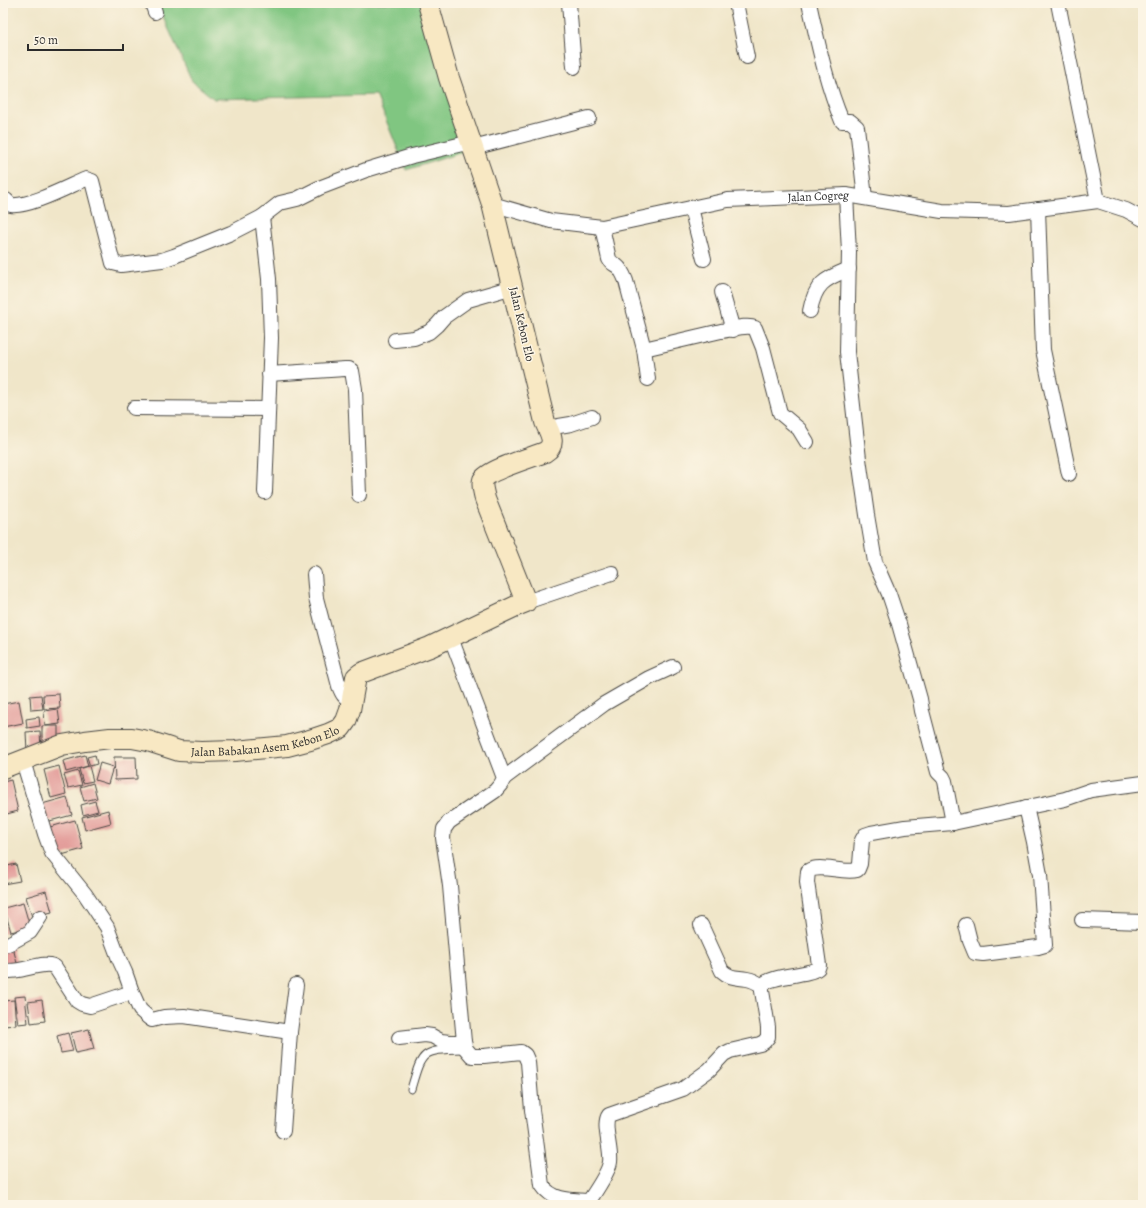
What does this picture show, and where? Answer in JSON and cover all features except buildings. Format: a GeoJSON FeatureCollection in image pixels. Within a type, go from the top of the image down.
{"type":"FeatureCollection","features":[{"type":"Feature","properties":{"kind":"street","name":"Jalan Kebon Elo"},"geometry":{"type":"LineString","coordinates":[[428,3],[449,78],[492,204],[545,422],[552,438],[552,444],[549,450],[495,470],[483,480],[485,499],[526,602]]}},
{"type":"Feature","properties":{"kind":"street"},"geometry":{"type":"LineString","coordinates":[[570,3],[574,67]]}},
{"type":"Feature","properties":{"kind":"street"},"geometry":{"type":"LineString","coordinates":[[736,3],[747,57]]}},
{"type":"Feature","properties":{"kind":"street"},"geometry":{"type":"LineString","coordinates":[[809,3],[834,102],[842,121],[850,121],[857,127],[865,198]]}},
{"type":"Feature","properties":{"kind":"street"},"geometry":{"type":"LineString","coordinates":[[1058,3],[1098,201]]}},
{"type":"Feature","properties":{"kind":"street"},"geometry":{"type":"LineString","coordinates":[[3,199],[11,205],[19,205],[39,200],[86,179],[92,181],[113,263],[121,265],[162,260],[231,233],[262,217],[280,203],[297,199],[319,188],[366,170],[412,156],[472,145],[589,118]]}},
{"type":"Feature","properties":{"kind":"street"},"geometry":{"type":"LineString","coordinates":[[846,195],[848,269],[847,352],[859,459],[875,562],[889,594],[899,624],[938,772],[945,781],[953,823]]}},
{"type":"Feature","properties":{"kind":"street","name":"Jalan Cogreg"},"geometry":{"type":"LineString","coordinates":[[492,204],[551,221],[602,227],[728,200],[846,195],[942,211],[1009,214],[1098,201],[1126,210],[1143,220]]}},
{"type":"Feature","properties":{"kind":"street"},"geometry":{"type":"LineString","coordinates":[[691,208],[704,259]]}},
{"type":"Feature","properties":{"kind":"street"},"geometry":{"type":"LineString","coordinates":[[1038,209],[1043,350],[1069,474]]}},
{"type":"Feature","properties":{"kind":"street"},"geometry":{"type":"LineString","coordinates":[[262,217],[269,279],[270,338],[265,492]]}},
{"type":"Feature","properties":{"kind":"street"},"geometry":{"type":"LineString","coordinates":[[602,227],[609,259],[619,267],[626,281],[644,349],[648,379]]}},
{"type":"Feature","properties":{"kind":"street"},"geometry":{"type":"LineString","coordinates":[[810,311],[812,299],[821,284],[832,276],[848,269]]}},
{"type":"Feature","properties":{"kind":"street"},"geometry":{"type":"LineString","coordinates":[[395,340],[414,338],[429,332],[437,326],[444,316],[468,300],[513,287]]}},
{"type":"Feature","properties":{"kind":"street"},"geometry":{"type":"LineString","coordinates":[[722,292],[733,330]]}},
{"type":"Feature","properties":{"kind":"street"},"geometry":{"type":"LineString","coordinates":[[644,349],[721,331],[753,327],[756,330],[763,348],[780,413],[799,429],[807,442]]}},
{"type":"Feature","properties":{"kind":"street"},"geometry":{"type":"LineString","coordinates":[[269,374],[349,369],[352,371],[355,389],[359,495]]}},
{"type":"Feature","properties":{"kind":"street"},"geometry":{"type":"LineString","coordinates":[[134,408],[268,409]]}},
{"type":"Feature","properties":{"kind":"street"},"geometry":{"type":"LineString","coordinates":[[547,428],[571,424],[592,417]]}},
{"type":"Feature","properties":{"kind":"street"},"geometry":{"type":"LineString","coordinates":[[526,602],[612,572]]}},
{"type":"Feature","properties":{"kind":"street"},"geometry":{"type":"LineString","coordinates":[[314,574],[316,598],[339,686],[346,699],[353,702]]}},
{"type":"Feature","properties":{"kind":"street","name":"Jalan Babakan Asem Kebon Elo"},"geometry":{"type":"LineString","coordinates":[[3,768],[62,745],[110,738],[148,740],[180,751],[202,752],[235,751],[287,746],[310,740],[341,728],[346,721],[353,702],[356,677],[361,673],[451,638],[526,602]]}},
{"type":"Feature","properties":{"kind":"street"},"geometry":{"type":"LineString","coordinates":[[451,638],[504,778]]}},
{"type":"Feature","properties":{"kind":"street"},"geometry":{"type":"LineString","coordinates":[[673,667],[649,678],[604,704],[504,778],[495,791],[449,822],[444,829],[444,849],[450,886],[465,1045],[472,1056],[521,1052],[525,1055],[528,1062],[532,1110],[542,1185],[552,1196],[590,1203],[608,1169],[610,1162],[607,1129],[607,1118],[609,1115],[683,1088],[710,1070],[724,1054],[756,1046],[764,1042],[768,1037],[762,986]]}},
{"type":"Feature","properties":{"kind":"street"},"geometry":{"type":"LineString","coordinates":[[23,761],[44,834],[52,853],[85,894],[107,928],[140,1010],[152,1020],[164,1017],[184,1016],[290,1032]]}},
{"type":"Feature","properties":{"kind":"street"},"geometry":{"type":"LineString","coordinates":[[762,986],[777,979],[813,972],[818,968],[819,964],[807,882],[808,871],[812,868],[857,870],[860,864],[862,840],[865,835],[905,827],[953,823],[1065,799],[1091,790],[1143,782]]}},
{"type":"Feature","properties":{"kind":"street"},"geometry":{"type":"LineString","coordinates":[[966,925],[970,941],[975,952],[982,954],[1045,945],[1040,875],[1026,807]]}},
{"type":"Feature","properties":{"kind":"street"},"geometry":{"type":"LineString","coordinates":[[3,946],[30,932],[40,917]]}},
{"type":"Feature","properties":{"kind":"street"},"geometry":{"type":"LineString","coordinates":[[1082,920],[1143,922]]}},
{"type":"Feature","properties":{"kind":"street"},"geometry":{"type":"LineString","coordinates":[[701,925],[722,972],[727,976],[753,981],[762,986]]}},
{"type":"Feature","properties":{"kind":"street"},"geometry":{"type":"LineString","coordinates":[[3,970],[9,971],[26,969],[47,964],[54,965],[77,1001],[85,1006],[90,1006],[132,992]]}},
{"type":"Feature","properties":{"kind":"street"},"geometry":{"type":"LineString","coordinates":[[283,1131],[290,1032],[296,985]]}},
{"type":"Feature","properties":{"kind":"street"},"geometry":{"type":"LineString","coordinates":[[399,1038],[425,1035],[432,1036],[441,1042],[465,1045]]}},
{"type":"Feature","properties":{"kind":"lane"},"geometry":{"type":"LineString","coordinates":[[411,1090],[418,1065],[424,1056],[431,1051],[465,1045]]}},
{"type":"Feature","properties":{"kind":"green space"},"geometry":{"type":"Polygon","coordinates":[[[157,3],[428,3],[472,149],[406,170],[376,95],[214,99],[192,81],[157,3]]]}}]}
